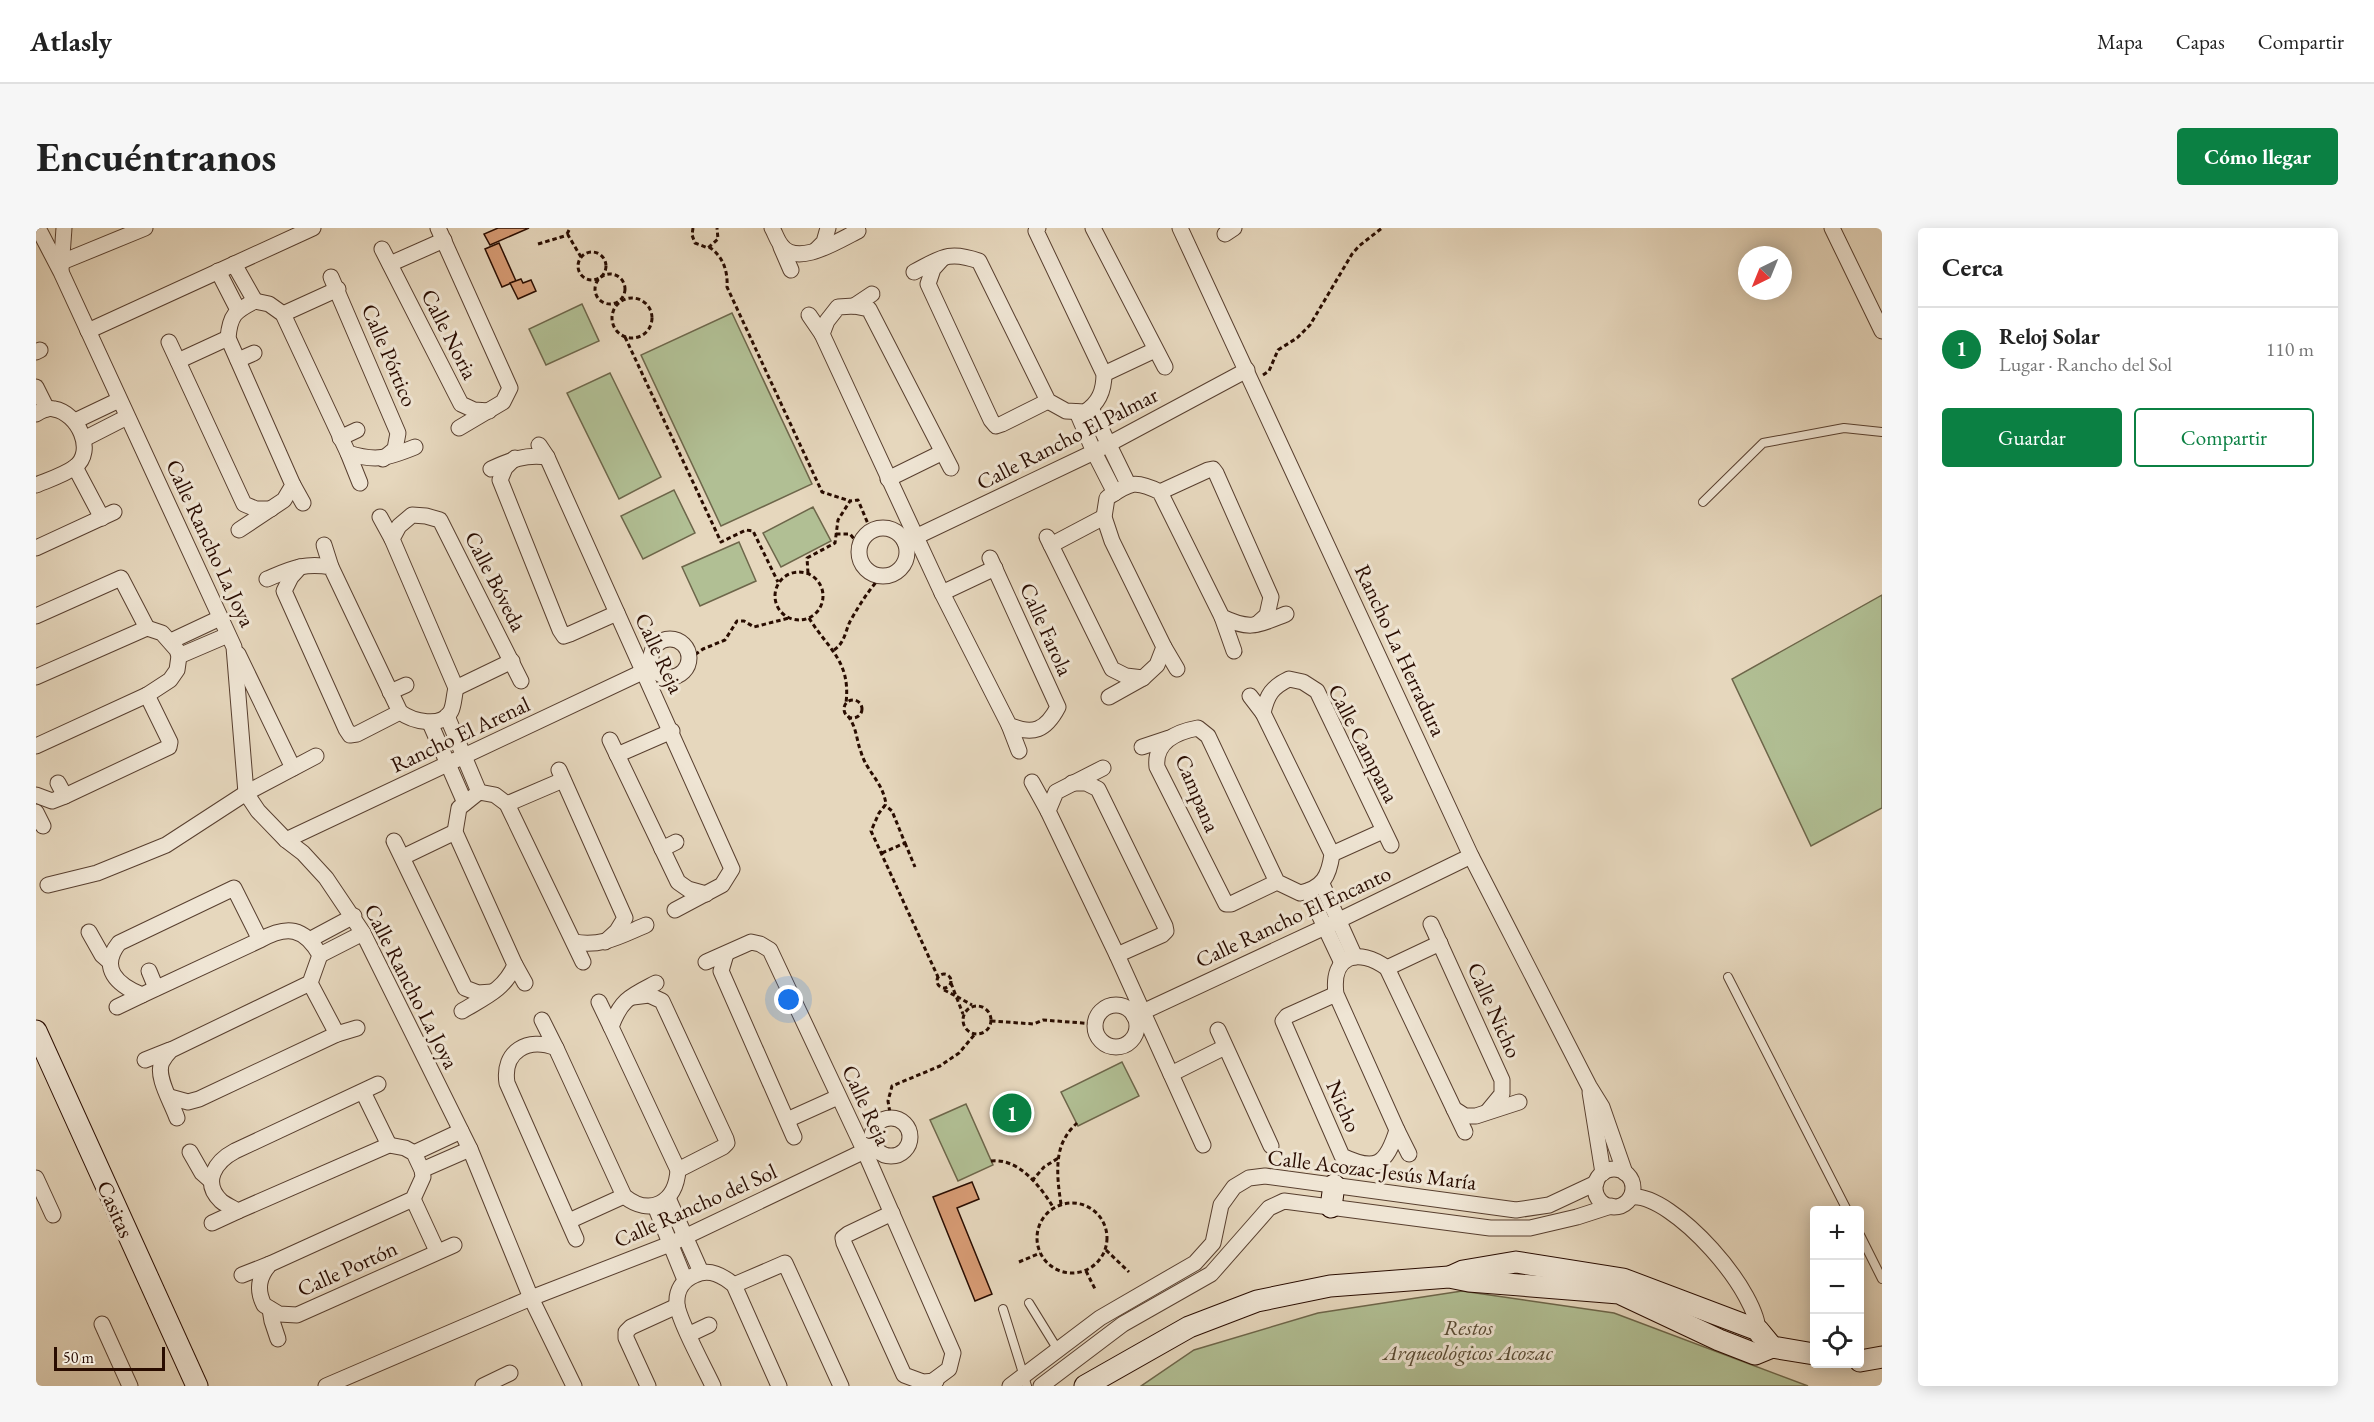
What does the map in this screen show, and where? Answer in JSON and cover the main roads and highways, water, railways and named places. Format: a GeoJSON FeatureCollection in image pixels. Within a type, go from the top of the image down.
{"type":"FeatureCollection","features":[{"type":"Feature","properties":{"kind":"main road","name":"Casitas"},"geometry":{"type":"LineString","coordinates":[[37,1037],[197,1386]]}},
{"type":"Feature","properties":{"kind":"main road"},"geometry":{"type":"LineString","coordinates":[[1332,1208],[1334,1185]]}},
{"type":"Feature","properties":{"kind":"main road"},"geometry":{"type":"LineString","coordinates":[[1085,1386],[1189,1327],[1257,1301],[1330,1286],[1449,1277],[1469,1281],[1621,1286],[1758,1330],[1764,1351]]}},
{"type":"Feature","properties":{"kind":"main road"},"geometry":{"type":"LineString","coordinates":[[1621,1286],[1719,1340],[1764,1351],[1810,1354]]}},
{"type":"Feature","properties":{"kind":"main road"},"geometry":{"type":"LineString","coordinates":[[1864,1360],[1882,1357]]}},
{"type":"Feature","properties":{"kind":"place","name":"Reloj Solar"},"geometry":{"type":"Point","coordinates":[1012,1113]}},
{"type":"Feature","properties":{"kind":"park label","name":"Restos Arqueológicos Acozac"},"geometry":{"type":"Point","coordinates":[1468,1340]}}]}
